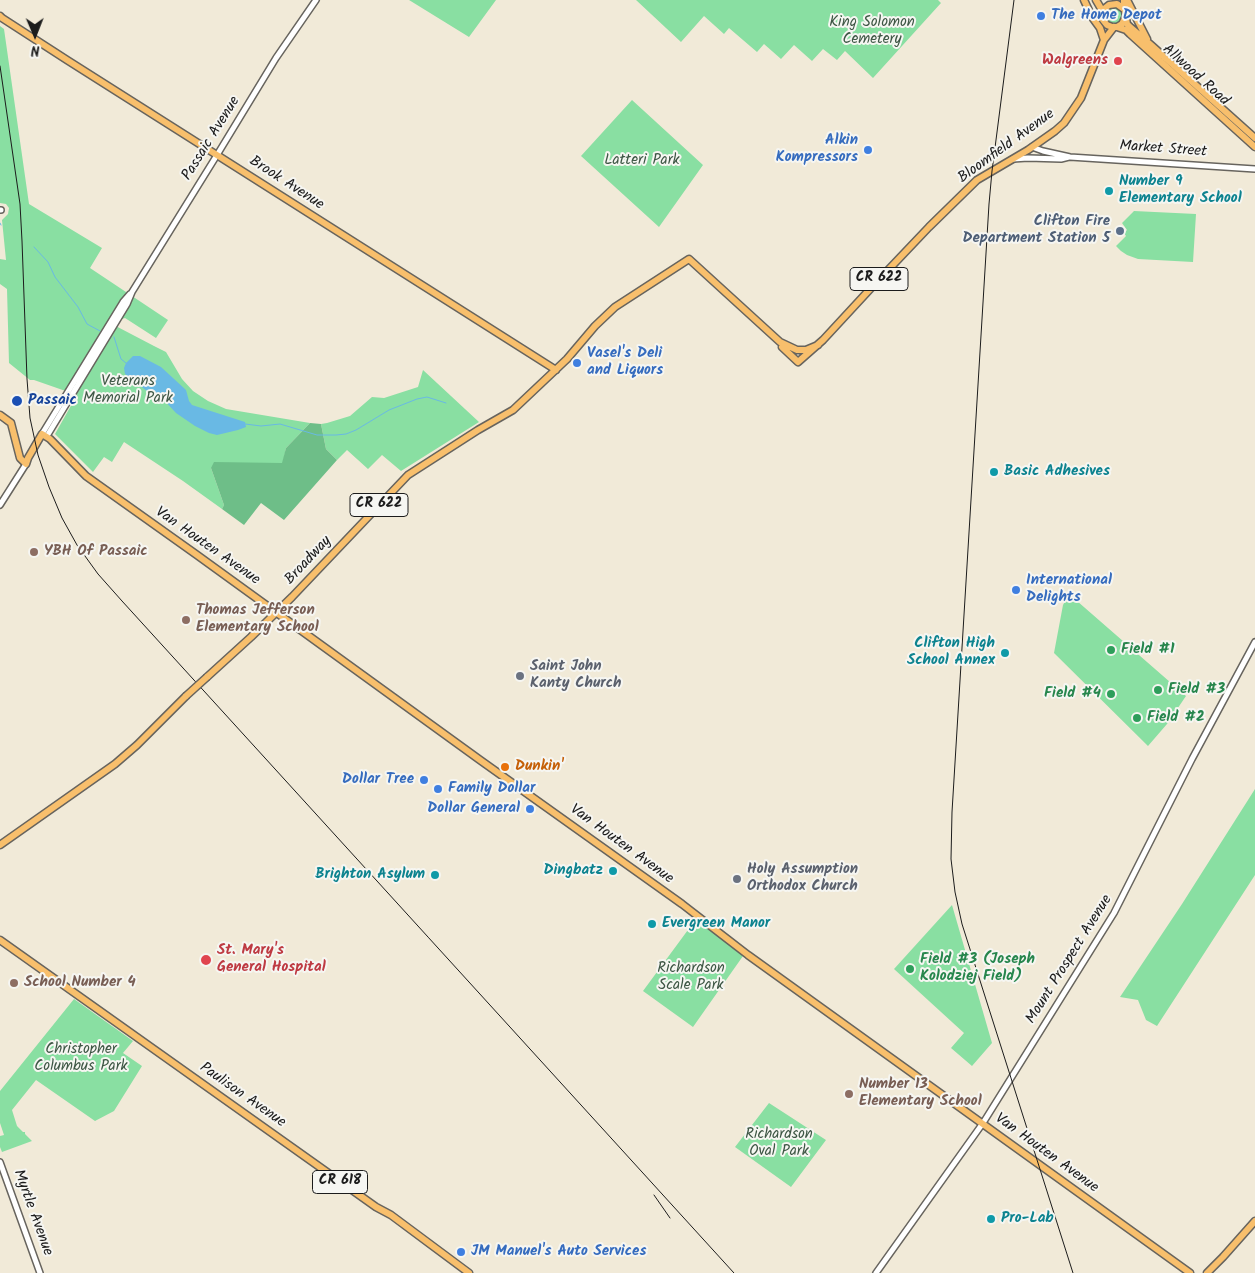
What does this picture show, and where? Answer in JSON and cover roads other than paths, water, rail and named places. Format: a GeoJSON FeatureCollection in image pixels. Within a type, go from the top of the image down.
{"type":"FeatureCollection","features":[{"type":"Feature","properties":{"kind":"main road"},"geometry":{"type":"LineString","coordinates":[[1084,0],[1100,28],[1104,40]]}},
{"type":"Feature","properties":{"kind":"main road"},"geometry":{"type":"LineString","coordinates":[[1097,0],[1114,3],[1120,5],[1124,9],[1126,19],[1116,27],[1109,26],[1102,18],[1104,9],[1114,3]]}},
{"type":"Feature","properties":{"kind":"main road"},"geometry":{"type":"LineString","coordinates":[[1097,0],[1103,12]]}},
{"type":"Feature","properties":{"kind":"main road"},"geometry":{"type":"LineString","coordinates":[[1124,9],[1126,0]]}},
{"type":"Feature","properties":{"kind":"main road"},"geometry":{"type":"LineString","coordinates":[[1126,0],[1151,44]]}},
{"type":"Feature","properties":{"kind":"main road","name":"Brook Avenue"},"geometry":{"type":"LineString","coordinates":[[1,17],[556,370]]}},
{"type":"Feature","properties":{"kind":"main road","name":"Allwood Road"},"geometry":{"type":"LineString","coordinates":[[1126,19],[1129,27],[1151,44],[1255,138]]}},
{"type":"Feature","properties":{"kind":"main road","name":"Bloomfield Avenue"},"geometry":{"type":"LineString","coordinates":[[569,357],[615,306],[689,259],[780,342],[798,362],[818,345],[929,227],[977,180],[1032,147],[1064,123],[1086,87],[1104,40],[1105,23]]}},
{"type":"Feature","properties":{"kind":"main road","name":"Bloomfield Avenue"},"geometry":{"type":"LineString","coordinates":[[1104,40],[1116,27]]}},
{"type":"Feature","properties":{"kind":"main road","name":"Allwood Road"},"geometry":{"type":"LineString","coordinates":[[1116,27],[1126,30],[1255,147]]}},
{"type":"Feature","properties":{"kind":"main road","name":"Bloomfield Avenue"},"geometry":{"type":"LineString","coordinates":[[780,342],[797,350],[806,350],[818,345]]}},
{"type":"Feature","properties":{"kind":"main road","name":"Broadway"},"geometry":{"type":"LineString","coordinates":[[0,845],[115,764],[136,745],[277,612],[408,475],[513,410],[569,357]]}},
{"type":"Feature","properties":{"kind":"main road"},"geometry":{"type":"LineString","coordinates":[[1,416],[11,423],[20,458],[26,464]]}},
{"type":"Feature","properties":{"kind":"main road","name":"Van Houten Avenue"},"geometry":{"type":"LineString","coordinates":[[45,435],[86,476],[682,904],[1190,1273]]}},
{"type":"Feature","properties":{"kind":"main road","name":"Passaic Avenue"},"geometry":{"type":"LineString","coordinates":[[26,464],[31,460],[45,435]]}},
{"type":"Feature","properties":{"kind":"main road","name":"Paulison Avenue"},"geometry":{"type":"LineString","coordinates":[[0,940],[376,1207],[390,1215],[469,1273]]}},
{"type":"Feature","properties":{"kind":"main road"},"geometry":{"type":"LineString","coordinates":[[1210,1271],[1255,1221]]}},
{"type":"Feature","properties":{"kind":"street","name":"Passaic Avenue"},"geometry":{"type":"LineString","coordinates":[[45,435],[276,58],[316,0]]}},
{"type":"Feature","properties":{"kind":"street","name":"Market Street"},"geometry":{"type":"LineString","coordinates":[[1032,147],[1070,157],[1255,168]]}},
{"type":"Feature","properties":{"kind":"street","name":"Market Street"},"geometry":{"type":"LineString","coordinates":[[1012,159],[1061,159],[1070,157]]}},
{"type":"Feature","properties":{"kind":"street","name":"Passaic Avenue"},"geometry":{"type":"LineString","coordinates":[[0,505],[26,464]]}},
{"type":"Feature","properties":{"kind":"street","name":"Mount Prospect Avenue"},"geometry":{"type":"LineString","coordinates":[[876,1273],[983,1124],[1121,902],[1192,759],[1255,642]]}},
{"type":"Feature","properties":{"kind":"street","name":"Myrtle Avenue"},"geometry":{"type":"LineString","coordinates":[[0,1162],[40,1273]]}},
{"type":"Feature","properties":{"kind":"water"},"geometry":{"type":"Polygon","coordinates":[[[133,356],[140,356],[161,367],[186,390],[192,405],[245,422],[246,427],[217,435],[195,426],[176,413],[162,398],[152,395],[125,374],[124,368],[126,363],[133,356]]]}},
{"type":"Feature","properties":{"kind":"waterway"},"geometry":{"type":"LineString","coordinates":[[34,247],[48,262],[55,277],[78,307],[87,324],[100,331]]}},
{"type":"Feature","properties":{"kind":"waterway"},"geometry":{"type":"LineString","coordinates":[[114,337],[121,359],[126,363]]}},
{"type":"Feature","properties":{"kind":"waterway"},"geometry":{"type":"LineString","coordinates":[[245,424],[261,426],[280,424],[317,435],[346,434],[389,410],[417,399],[427,397],[446,403]]}},
{"type":"Feature","properties":{"kind":"railway"},"geometry":{"type":"LineString","coordinates":[[1014,0],[989,204],[952,812],[951,859],[955,892],[962,924],[1073,1273]]}},
{"type":"Feature","properties":{"kind":"railway"},"geometry":{"type":"LineString","coordinates":[[0,66],[20,204],[30,418],[38,455],[49,487],[62,518],[77,545],[98,574],[122,601],[734,1273]]}},
{"type":"Feature","properties":{"kind":"railway"},"geometry":{"type":"LineString","coordinates":[[654,1195],[670,1218]]}},
{"type":"Feature","properties":{"kind":"place","name":"The Home Depot"},"geometry":{"type":"Point","coordinates":[1041,16]}},
{"type":"Feature","properties":{"kind":"place","name":"Walgreens"},"geometry":{"type":"Point","coordinates":[1118,61]}},
{"type":"Feature","properties":{"kind":"place","name":"Alkin Kompressors"},"geometry":{"type":"Point","coordinates":[868,150]}},
{"type":"Feature","properties":{"kind":"place","name":"Number 9 Elementary School"},"geometry":{"type":"Point","coordinates":[1109,191]}},
{"type":"Feature","properties":{"kind":"place","name":"Clifton Fire Department Station 5"},"geometry":{"type":"Point","coordinates":[1120,231]}},
{"type":"Feature","properties":{"kind":"place","name":"Vasel's Deli and Liquors"},"geometry":{"type":"Point","coordinates":[577,363]}},
{"type":"Feature","properties":{"kind":"place","name":"Passaic"},"geometry":{"type":"Point","coordinates":[17,401]}},
{"type":"Feature","properties":{"kind":"place","name":"Basic Adhesives"},"geometry":{"type":"Point","coordinates":[994,472]}},
{"type":"Feature","properties":{"kind":"place","name":"YBH Of Passaic"},"geometry":{"type":"Point","coordinates":[34,552]}},
{"type":"Feature","properties":{"kind":"place","name":"International Delights"},"geometry":{"type":"Point","coordinates":[1016,590]}},
{"type":"Feature","properties":{"kind":"place","name":"Thomas Jefferson Elementary School"},"geometry":{"type":"Point","coordinates":[186,620]}},
{"type":"Feature","properties":{"kind":"place","name":"Field #1"},"geometry":{"type":"Point","coordinates":[1111,650]}},
{"type":"Feature","properties":{"kind":"place","name":"Clifton High School Annex"},"geometry":{"type":"Point","coordinates":[1005,653]}},
{"type":"Feature","properties":{"kind":"place","name":"Saint John Kanty Church"},"geometry":{"type":"Point","coordinates":[520,676]}},
{"type":"Feature","properties":{"kind":"place","name":"Field #3"},"geometry":{"type":"Point","coordinates":[1158,690]}},
{"type":"Feature","properties":{"kind":"place","name":"Field #4"},"geometry":{"type":"Point","coordinates":[1111,694]}},
{"type":"Feature","properties":{"kind":"place","name":"Field #2"},"geometry":{"type":"Point","coordinates":[1137,718]}},
{"type":"Feature","properties":{"kind":"place","name":"Dunkin'"},"geometry":{"type":"Point","coordinates":[505,767]}},
{"type":"Feature","properties":{"kind":"place","name":"Dollar Tree"},"geometry":{"type":"Point","coordinates":[424,780]}},
{"type":"Feature","properties":{"kind":"place","name":"Family Dollar"},"geometry":{"type":"Point","coordinates":[438,789]}},
{"type":"Feature","properties":{"kind":"place","name":"Dollar General"},"geometry":{"type":"Point","coordinates":[530,809]}},
{"type":"Feature","properties":{"kind":"place","name":"Dingbatz"},"geometry":{"type":"Point","coordinates":[613,871]}},
{"type":"Feature","properties":{"kind":"place","name":"Brighton Asylum"},"geometry":{"type":"Point","coordinates":[435,875]}},
{"type":"Feature","properties":{"kind":"place","name":"Holy Assumption Orthodox Church"},"geometry":{"type":"Point","coordinates":[737,879]}},
{"type":"Feature","properties":{"kind":"place","name":"Evergreen Manor"},"geometry":{"type":"Point","coordinates":[652,924]}},
{"type":"Feature","properties":{"kind":"place","name":"St. Mary's General Hospital"},"geometry":{"type":"Point","coordinates":[206,960]}},
{"type":"Feature","properties":{"kind":"place","name":"Field #3 (Joseph Kolodziej Field)"},"geometry":{"type":"Point","coordinates":[910,969]}},
{"type":"Feature","properties":{"kind":"place","name":"School Number 4"},"geometry":{"type":"Point","coordinates":[14,983]}},
{"type":"Feature","properties":{"kind":"place","name":"Number 13 Elementary School"},"geometry":{"type":"Point","coordinates":[849,1094]}},
{"type":"Feature","properties":{"kind":"place","name":"Pro-Lab"},"geometry":{"type":"Point","coordinates":[991,1219]}},
{"type":"Feature","properties":{"kind":"place","name":"JM Manuel's Auto Services"},"geometry":{"type":"Point","coordinates":[461,1252]}},
{"type":"Feature","properties":{"kind":"park label","name":"King Solomon Cemetery"},"geometry":{"type":"Point","coordinates":[872,32]}},
{"type":"Feature","properties":{"kind":"park label","name":"Latteri Park"},"geometry":{"type":"Point","coordinates":[642,161]}},
{"type":"Feature","properties":{"kind":"park label","name":"Veterans Memorial Park"},"geometry":{"type":"Point","coordinates":[128,390]}},
{"type":"Feature","properties":{"kind":"park label","name":"Richardson Scale Park"},"geometry":{"type":"Point","coordinates":[691,978]}},
{"type":"Feature","properties":{"kind":"park label","name":"Christopher Columbus Park"},"geometry":{"type":"Point","coordinates":[81,1058]}},
{"type":"Feature","properties":{"kind":"park label","name":"Richardson Oval Park"},"geometry":{"type":"Point","coordinates":[779,1144]}}]}
